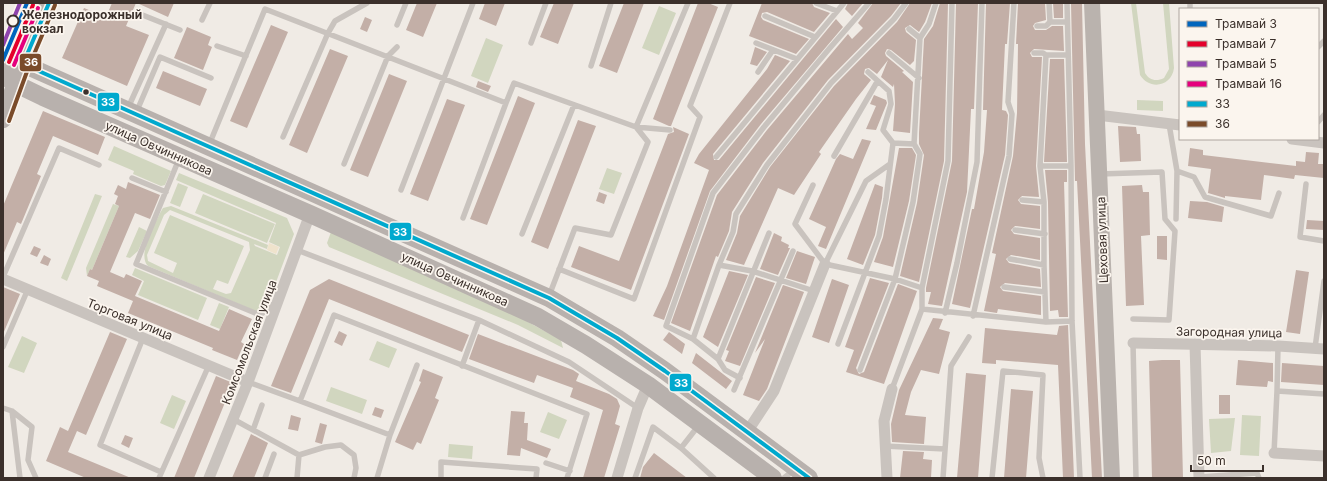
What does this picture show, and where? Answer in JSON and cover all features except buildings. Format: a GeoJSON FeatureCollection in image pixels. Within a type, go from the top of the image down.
{"type":"FeatureCollection","features":[{"type":"Feature","properties":{"kind":"main road"},"geometry":{"type":"LineString","coordinates":[[3,119],[9,79],[23,64],[49,3]]}},
{"type":"Feature","properties":{"kind":"main road","name":"Цеховая улица"},"geometry":{"type":"LineString","coordinates":[[1092,3],[1112,478]]}},
{"type":"Feature","properties":{"kind":"main road","name":"улица Овчинникова"},"geometry":{"type":"LineString","coordinates":[[3,59],[23,64],[549,298],[623,342],[665,371],[747,432],[796,475]]}},
{"type":"Feature","properties":{"kind":"main road","name":"улица Овчинникова"},"geometry":{"type":"LineString","coordinates":[[9,79],[538,317],[586,345],[648,385],[773,478]]}},
{"type":"Feature","properties":{"kind":"street"},"geometry":{"type":"LineString","coordinates":[[1097,115],[1174,124]]}},
{"type":"Feature","properties":{"kind":"street"},"geometry":{"type":"LineString","coordinates":[[1306,140],[1324,143]]}},
{"type":"Feature","properties":{"kind":"street","name":"Комсомольская улица"},"geometry":{"type":"LineString","coordinates":[[209,478],[248,382],[310,214]]}},
{"type":"Feature","properties":{"kind":"street"},"geometry":{"type":"LineString","coordinates":[[747,432],[774,391],[825,264]]}},
{"type":"Feature","properties":{"kind":"street","name":"Торговая улица"},"geometry":{"type":"LineString","coordinates":[[3,278],[248,382]]}},
{"type":"Feature","properties":{"kind":"street","name":"Загородная улица"},"geometry":{"type":"LineString","coordinates":[[1133,343],[1319,348]]}},
{"type":"Feature","properties":{"kind":"street"},"geometry":{"type":"LineString","coordinates":[[1195,344],[1199,477]]}},
{"type":"Feature","properties":{"kind":"street"},"geometry":{"type":"LineString","coordinates":[[617,478],[638,408],[648,385]]}},
{"type":"Feature","properties":{"kind":"street"},"geometry":{"type":"LineString","coordinates":[[887,478],[884,446],[884,421],[892,389]]}},
{"type":"Feature","properties":{"kind":"street"},"geometry":{"type":"LineString","coordinates":[[1274,453],[1324,458]]}},
{"type":"Feature","properties":{"kind":"lane"},"geometry":{"type":"LineString","coordinates":[[202,20],[210,3]]}},
{"type":"Feature","properties":{"kind":"lane"},"geometry":{"type":"LineString","coordinates":[[269,10],[270,3]]}},
{"type":"Feature","properties":{"kind":"lane"},"geometry":{"type":"LineString","coordinates":[[283,137],[328,33],[335,21],[366,3]]}},
{"type":"Feature","properties":{"kind":"lane"},"geometry":{"type":"LineString","coordinates":[[397,25],[406,3]]}},
{"type":"Feature","properties":{"kind":"lane"},"geometry":{"type":"LineString","coordinates":[[401,190],[472,3]]}},
{"type":"Feature","properties":{"kind":"lane"},"geometry":{"type":"LineString","coordinates":[[531,43],[546,3]]}},
{"type":"Feature","properties":{"kind":"lane"},"geometry":{"type":"LineString","coordinates":[[591,66],[611,3]]}},
{"type":"Feature","properties":{"kind":"lane"},"geometry":{"type":"LineString","coordinates":[[636,127],[688,3]]}},
{"type":"Feature","properties":{"kind":"lane"},"geometry":{"type":"LineString","coordinates":[[559,268],[634,299],[691,138],[700,117],[690,106],[730,3]]}},
{"type":"Feature","properties":{"kind":"lane"},"geometry":{"type":"LineString","coordinates":[[816,3],[837,11]]}},
{"type":"Feature","properties":{"kind":"lane"},"geometry":{"type":"LineString","coordinates":[[716,157],[844,3]]}},
{"type":"Feature","properties":{"kind":"lane"},"geometry":{"type":"LineString","coordinates":[[740,378],[725,370],[718,359],[693,340],[666,326],[713,193],[764,127],[869,3]]}},
{"type":"Feature","properties":{"kind":"lane"},"geometry":{"type":"LineString","coordinates":[[693,340],[719,265],[733,232],[736,214],[767,165],[831,83],[894,19],[906,3]]}},
{"type":"Feature","properties":{"kind":"lane"},"geometry":{"type":"LineString","coordinates":[[860,370],[895,279],[913,202],[920,154],[914,144],[919,78],[920,38],[929,24],[936,3]]}},
{"type":"Feature","properties":{"kind":"lane"},"geometry":{"type":"LineString","coordinates":[[892,389],[922,309],[922,288],[948,161],[952,3]]}},
{"type":"Feature","properties":{"kind":"lane"},"geometry":{"type":"LineString","coordinates":[[945,313],[957,263],[977,162],[982,3]]}},
{"type":"Feature","properties":{"kind":"lane"},"geometry":{"type":"LineString","coordinates":[[974,316],[1009,156],[1012,114],[1008,102],[1014,3]]}},
{"type":"Feature","properties":{"kind":"lane"},"geometry":{"type":"LineString","coordinates":[[1049,3],[1050,22]]}},
{"type":"Feature","properties":{"kind":"lane"},"geometry":{"type":"LineString","coordinates":[[1067,3],[1067,55],[1071,166],[1072,321],[1080,478]]}},
{"type":"Feature","properties":{"kind":"lane"},"geometry":{"type":"LineString","coordinates":[[208,147],[266,9],[506,103]]}},
{"type":"Feature","properties":{"kind":"lane"},"geometry":{"type":"LineString","coordinates":[[140,14],[180,30]]}},
{"type":"Feature","properties":{"kind":"lane"},"geometry":{"type":"LineString","coordinates":[[765,16],[815,37]]}},
{"type":"Feature","properties":{"kind":"lane"},"geometry":{"type":"LineString","coordinates":[[1037,26],[1046,26],[1050,22],[1067,22]]}},
{"type":"Feature","properties":{"kind":"lane"},"geometry":{"type":"LineString","coordinates":[[131,113],[166,24]]}},
{"type":"Feature","properties":{"kind":"lane"},"geometry":{"type":"LineString","coordinates":[[909,29],[920,38]]}},
{"type":"Feature","properties":{"kind":"lane"},"geometry":{"type":"LineString","coordinates":[[756,43],[797,59]]}},
{"type":"Feature","properties":{"kind":"lane"},"geometry":{"type":"LineString","coordinates":[[217,46],[246,56]]}},
{"type":"Feature","properties":{"kind":"lane"},"geometry":{"type":"LineString","coordinates":[[344,164],[388,56],[397,47]]}},
{"type":"Feature","properties":{"kind":"lane"},"geometry":{"type":"LineString","coordinates":[[758,72],[773,50]]}},
{"type":"Feature","properties":{"kind":"lane"},"geometry":{"type":"LineString","coordinates":[[1034,53],[1043,52],[1046,55],[1067,55]]}},
{"type":"Feature","properties":{"kind":"lane"},"geometry":{"type":"LineString","coordinates":[[889,53],[919,78]]}},
{"type":"Feature","properties":{"kind":"lane"},"geometry":{"type":"LineString","coordinates":[[1046,55],[1040,166],[1044,202],[1046,322]]}},
{"type":"Feature","properties":{"kind":"lane"},"geometry":{"type":"LineString","coordinates":[[131,113],[160,57],[211,78]]}},
{"type":"Feature","properties":{"kind":"lane"},"geometry":{"type":"LineString","coordinates":[[868,72],[877,82],[890,91],[891,104],[882,130],[893,143],[914,144]]}},
{"type":"Feature","properties":{"kind":"lane"},"geometry":{"type":"LineString","coordinates":[[834,156],[877,82]]}},
{"type":"Feature","properties":{"kind":"lane"},"geometry":{"type":"LineString","coordinates":[[463,218],[514,83],[636,127],[670,130]]}},
{"type":"Feature","properties":{"kind":"lane"},"geometry":{"type":"LineString","coordinates":[[522,234],[574,104]]}},
{"type":"Feature","properties":{"kind":"lane"},"geometry":{"type":"LineString","coordinates":[[1174,124],[1177,171],[1176,219]]}},
{"type":"Feature","properties":{"kind":"lane"},"geometry":{"type":"LineString","coordinates":[[549,298],[575,228],[610,235],[648,142],[636,127]]}},
{"type":"Feature","properties":{"kind":"lane"},"geometry":{"type":"LineString","coordinates":[[838,344],[864,272],[879,236],[886,199],[893,143]]}},
{"type":"Feature","properties":{"kind":"lane"},"geometry":{"type":"LineString","coordinates":[[3,278],[59,148],[100,165]]}},
{"type":"Feature","properties":{"kind":"lane"},"geometry":{"type":"LineString","coordinates":[[180,157],[136,264],[260,316],[279,299]]}},
{"type":"Feature","properties":{"kind":"lane"},"geometry":{"type":"LineString","coordinates":[[825,264],[866,180],[890,164]]}},
{"type":"Feature","properties":{"kind":"lane"},"geometry":{"type":"LineString","coordinates":[[1040,166],[1071,166]]}},
{"type":"Feature","properties":{"kind":"lane"},"geometry":{"type":"LineString","coordinates":[[1177,171],[1194,177],[1206,197],[1271,216],[1278,193]]}},
{"type":"Feature","properties":{"kind":"lane"},"geometry":{"type":"LineString","coordinates":[[1100,174],[1162,172],[1165,219],[1175,231],[1169,320],[1134,319]]}},
{"type":"Feature","properties":{"kind":"lane"},"geometry":{"type":"LineString","coordinates":[[132,178],[166,192]]}},
{"type":"Feature","properties":{"kind":"lane"},"geometry":{"type":"LineString","coordinates":[[1306,184],[1300,237],[1324,241]]}},
{"type":"Feature","properties":{"kind":"lane"},"geometry":{"type":"LineString","coordinates":[[813,185],[795,224],[825,264],[895,279],[922,288]]}},
{"type":"Feature","properties":{"kind":"lane"},"geometry":{"type":"LineString","coordinates":[[1022,200],[1044,202]]}},
{"type":"Feature","properties":{"kind":"lane"},"geometry":{"type":"LineString","coordinates":[[1015,230],[1045,234]]}},
{"type":"Feature","properties":{"kind":"lane"},"geometry":{"type":"LineString","coordinates":[[718,359],[752,271],[769,233]]}},
{"type":"Feature","properties":{"kind":"lane"},"geometry":{"type":"LineString","coordinates":[[297,250],[479,320],[569,362],[638,408]]}},
{"type":"Feature","properties":{"kind":"lane"},"geometry":{"type":"LineString","coordinates":[[734,390],[793,250]]}},
{"type":"Feature","properties":{"kind":"lane"},"geometry":{"type":"LineString","coordinates":[[1010,259],[1044,264]]}},
{"type":"Feature","properties":{"kind":"lane"},"geometry":{"type":"LineString","coordinates":[[719,265],[752,271],[814,291]]}},
{"type":"Feature","properties":{"kind":"lane"},"geometry":{"type":"LineString","coordinates":[[1319,348],[1324,281]]}},
{"type":"Feature","properties":{"kind":"lane"},"geometry":{"type":"LineString","coordinates":[[1004,287],[1045,292]]}},
{"type":"Feature","properties":{"kind":"lane"},"geometry":{"type":"LineString","coordinates":[[3,347],[28,289]]}},
{"type":"Feature","properties":{"kind":"lane"},"geometry":{"type":"LineString","coordinates":[[922,309],[945,313],[1046,322],[1072,321]]}},
{"type":"Feature","properties":{"kind":"lane"},"geometry":{"type":"LineString","coordinates":[[300,401],[334,315],[586,414],[568,478]]}},
{"type":"Feature","properties":{"kind":"lane"},"geometry":{"type":"LineString","coordinates":[[462,366],[479,320]]}},
{"type":"Feature","properties":{"kind":"lane"},"geometry":{"type":"LineString","coordinates":[[943,478],[951,366],[969,337]]}},
{"type":"Feature","properties":{"kind":"lane"},"geometry":{"type":"LineString","coordinates":[[143,338],[100,445],[161,472]]}},
{"type":"Feature","properties":{"kind":"lane"},"geometry":{"type":"LineString","coordinates":[[1133,343],[1136,478]]}},
{"type":"Feature","properties":{"kind":"lane"},"geometry":{"type":"LineString","coordinates":[[1274,453],[1278,346]]}},
{"type":"Feature","properties":{"kind":"lane"},"geometry":{"type":"LineString","coordinates":[[159,478],[209,365]]}},
{"type":"Feature","properties":{"kind":"lane"},"geometry":{"type":"LineString","coordinates":[[377,478],[390,435],[417,365]]}},
{"type":"Feature","properties":{"kind":"lane"},"geometry":{"type":"LineString","coordinates":[[992,478],[1003,371],[1043,375],[1039,458],[1043,478]]}},
{"type":"Feature","properties":{"kind":"lane"},"geometry":{"type":"LineString","coordinates":[[248,382],[390,435]]}},
{"type":"Feature","properties":{"kind":"lane"},"geometry":{"type":"LineString","coordinates":[[1277,391],[1324,394]]}},
{"type":"Feature","properties":{"kind":"lane"},"geometry":{"type":"LineString","coordinates":[[253,430],[262,405]]}},
{"type":"Feature","properties":{"kind":"lane"},"geometry":{"type":"LineString","coordinates":[[3,408],[12,411],[32,427],[28,460],[36,478]]}},
{"type":"Feature","properties":{"kind":"lane"},"geometry":{"type":"LineString","coordinates":[[12,411],[20,478]]}},
{"type":"Feature","properties":{"kind":"lane"},"geometry":{"type":"LineString","coordinates":[[233,419],[299,455],[341,444],[354,455],[356,468],[354,478]]}},
{"type":"Feature","properties":{"kind":"lane"},"geometry":{"type":"LineString","coordinates":[[681,448],[700,423]]}},
{"type":"Feature","properties":{"kind":"lane"},"geometry":{"type":"LineString","coordinates":[[635,478],[653,428],[681,448],[714,478]]}},
{"type":"Feature","properties":{"kind":"lane"},"geometry":{"type":"LineString","coordinates":[[884,446],[945,449]]}},
{"type":"Feature","properties":{"kind":"lane"},"geometry":{"type":"LineString","coordinates":[[265,478],[274,454]]}},
{"type":"Feature","properties":{"kind":"lane"},"geometry":{"type":"LineString","coordinates":[[297,478],[299,455]]}},
{"type":"Feature","properties":{"kind":"lane"},"geometry":{"type":"LineString","coordinates":[[441,478],[441,462],[537,469],[536,478]]}},
{"type":"Feature","properties":{"kind":"lane"},"geometry":{"type":"LineString","coordinates":[[546,463],[570,471]]}},
{"type":"Feature","properties":{"kind":"lane"},"geometry":{"type":"LineString","coordinates":[[1199,477],[1218,477],[1258,473],[1258,478]]}},
{"type":"Feature","properties":{"kind":"green space"},"geometry":{"type":"Polygon","coordinates":[[[1131,3],[1136,3],[1145,73],[1153,80],[1156,80],[1164,78],[1169,69],[1163,3],[1169,3],[1174,68],[1169,79],[1160,84],[1155,85],[1149,83],[1140,75],[1131,3]]]}},
{"type":"Feature","properties":{"kind":"green space"},"geometry":{"type":"Polygon","coordinates":[[[659,6],[676,13],[659,55],[642,48],[659,6]]]}},
{"type":"Feature","properties":{"kind":"green space"},"geometry":{"type":"Polygon","coordinates":[[[486,38],[503,45],[488,83],[471,76],[486,38]]]}},
{"type":"Feature","properties":{"kind":"green space"},"geometry":{"type":"Polygon","coordinates":[[[1137,100],[1163,101],[1163,111],[1137,110],[1137,100]]]}},
{"type":"Feature","properties":{"kind":"green space"},"geometry":{"type":"Polygon","coordinates":[[[114,146],[171,171],[165,185],[161,186],[133,174],[134,171],[108,160],[114,146]]]}},
{"type":"Feature","properties":{"kind":"green space"},"geometry":{"type":"Polygon","coordinates":[[[607,168],[622,173],[614,194],[599,189],[607,168]]]}},
{"type":"Feature","properties":{"kind":"green space"},"geometry":{"type":"Polygon","coordinates":[[[179,173],[287,218],[294,234],[269,301],[262,311],[258,312],[148,266],[144,255],[148,240],[163,208],[171,206],[268,245],[267,249],[254,244],[255,246],[277,255],[280,247],[269,242],[276,223],[176,180],[179,173]],[[170,210],[164,215],[147,255],[148,261],[173,273],[177,263],[154,253],[170,215],[244,246],[228,284],[217,280],[213,289],[226,294],[231,293],[250,250],[249,242],[170,210]]]}},
{"type":"Feature","properties":{"kind":"green space"},"geometry":{"type":"Polygon","coordinates":[[[178,183],[188,187],[180,207],[170,203],[178,183]]]}},
{"type":"Feature","properties":{"kind":"green space"},"geometry":{"type":"Polygon","coordinates":[[[95,194],[102,196],[67,281],[61,278],[95,194]]]}},
{"type":"Feature","properties":{"kind":"green space"},"geometry":{"type":"Polygon","coordinates":[[[203,194],[275,224],[267,243],[195,213],[203,194]]]}},
{"type":"Feature","properties":{"kind":"green space"},"geometry":{"type":"Polygon","coordinates":[[[113,204],[119,206],[92,270],[90,269],[87,276],[86,268],[113,204]]]}},
{"type":"Feature","properties":{"kind":"green space"},"geometry":{"type":"Polygon","coordinates":[[[139,227],[147,231],[138,251],[130,258],[126,257],[139,227]]]}},
{"type":"Feature","properties":{"kind":"green space"},"geometry":{"type":"Polygon","coordinates":[[[331,232],[508,311],[561,340],[563,348],[518,325],[329,247],[327,243],[331,232]]]}},
{"type":"Feature","properties":{"kind":"green space"},"geometry":{"type":"Polygon","coordinates":[[[135,268],[207,298],[198,320],[138,295],[144,281],[132,275],[135,268]]]}},
{"type":"Feature","properties":{"kind":"green space"},"geometry":{"type":"Polygon","coordinates":[[[219,303],[229,307],[220,329],[210,325],[219,303]]]}},
{"type":"Feature","properties":{"kind":"green space"},"geometry":{"type":"Polygon","coordinates":[[[22,336],[37,343],[24,373],[8,367],[22,336]]]}},
{"type":"Feature","properties":{"kind":"green space"},"geometry":{"type":"Polygon","coordinates":[[[377,341],[397,349],[389,368],[369,360],[377,341]]]}},
{"type":"Feature","properties":{"kind":"green space"},"geometry":{"type":"Polygon","coordinates":[[[331,387],[367,400],[362,414],[326,401],[331,387]]]}},
{"type":"Feature","properties":{"kind":"green space"},"geometry":{"type":"Polygon","coordinates":[[[172,395],[186,401],[174,429],[160,423],[172,395]]]}},
{"type":"Feature","properties":{"kind":"green space"},"geometry":{"type":"Polygon","coordinates":[[[548,412],[567,420],[559,439],[540,432],[548,412]]]}},
{"type":"Feature","properties":{"kind":"green space"},"geometry":{"type":"Polygon","coordinates":[[[1242,415],[1261,416],[1259,456],[1240,455],[1242,415]]]}},
{"type":"Feature","properties":{"kind":"green space"},"geometry":{"type":"Polygon","coordinates":[[[1235,418],[1231,451],[1211,453],[1209,419],[1235,418]]]}},
{"type":"Feature","properties":{"kind":"green space"},"geometry":{"type":"Polygon","coordinates":[[[449,444],[473,446],[472,459],[448,457],[449,444]]]}},
{"type":"Feature","properties":{"kind":"sand"},"geometry":{"type":"Polygon","coordinates":[[[269,243],[279,247],[276,254],[267,250],[269,243]]]}},
{"type":"Feature","properties":{"kind":"tram line","name":"5"},"geometry":{"type":"LineString","coordinates":[[3,45],[20,3]]}},
{"type":"Feature","properties":{"kind":"tram line","name":"3"},"geometry":{"type":"LineString","coordinates":[[3,60],[27,3]]}},
{"type":"Feature","properties":{"kind":"tram line","name":"7"},"geometry":{"type":"LineString","coordinates":[[9,62],[33,5]]}},
{"type":"Feature","properties":{"kind":"tram line","name":"16"},"geometry":{"type":"LineString","coordinates":[[14,65],[38,8]]}},
{"type":"Feature","properties":{"kind":"transit line","name":"33"},"geometry":{"type":"LineString","coordinates":[[49,3],[23,64],[549,298],[617,338],[665,371],[809,478]]}},
{"type":"Feature","properties":{"kind":"transit line","name":"36"},"geometry":{"type":"LineString","coordinates":[[9,121],[29,66],[55,5]]}},
{"type":"Feature","properties":{"kind":"place","name":"Железнодорожный вокзал"},"geometry":{"type":"Point","coordinates":[13,21]}}]}
